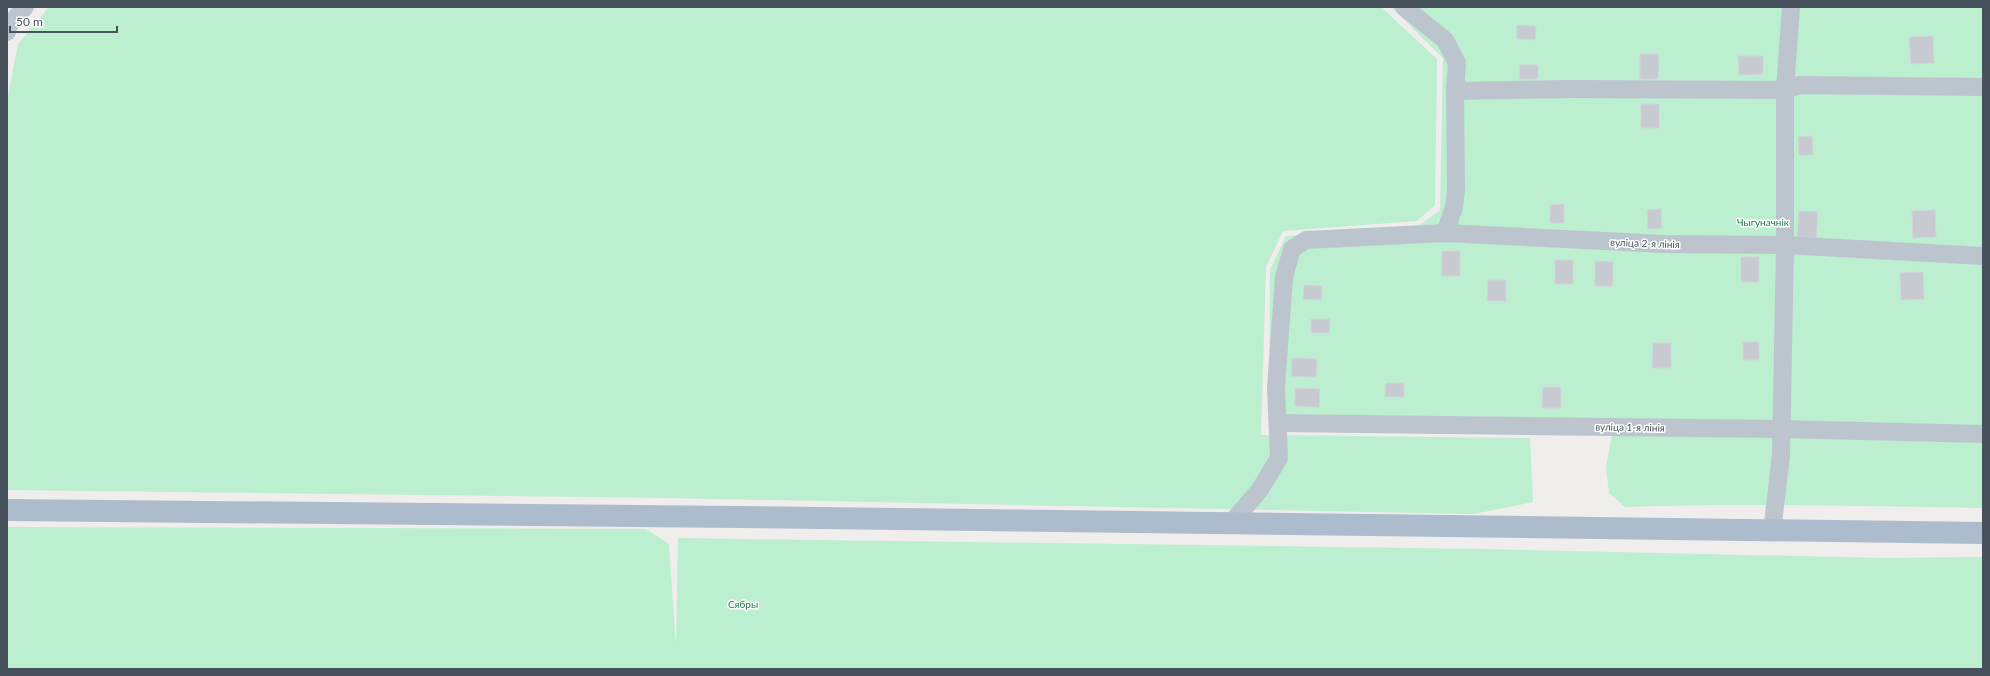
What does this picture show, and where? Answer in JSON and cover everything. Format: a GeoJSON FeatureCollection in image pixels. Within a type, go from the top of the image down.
{"type":"FeatureCollection","features":[{"type":"Feature","properties":{"kind":"main road"},"geometry":{"type":"LineString","coordinates":[[7,510],[1230,524],[1772,532],[1983,533]]}},
{"type":"Feature","properties":{"kind":"street"},"geometry":{"type":"LineString","coordinates":[[7,32],[9,25],[25,7]]}},
{"type":"Feature","properties":{"kind":"street"},"geometry":{"type":"LineString","coordinates":[[1404,7],[1445,40],[1457,62],[1455,91],[1456,189],[1454,207],[1445,234]]}},
{"type":"Feature","properties":{"kind":"street"},"geometry":{"type":"LineString","coordinates":[[1772,532],[1781,455],[1785,245],[1785,90],[1791,7]]}},
{"type":"Feature","properties":{"kind":"street"},"geometry":{"type":"LineString","coordinates":[[1455,91],[1570,89],[1785,90],[1799,85],[1983,87]]}},
{"type":"Feature","properties":{"kind":"street","name":"вуліца 2-я лінія"},"geometry":{"type":"LineString","coordinates":[[1278,423],[1276,388],[1284,277],[1292,249],[1306,240],[1445,234],[1664,244],[1785,245],[1983,256]]}},
{"type":"Feature","properties":{"kind":"street"},"geometry":{"type":"LineString","coordinates":[[1230,524],[1259,491],[1280,458],[1278,423]]}},
{"type":"Feature","properties":{"kind":"street","name":"вуліца 1-я лінія"},"geometry":{"type":"LineString","coordinates":[[1278,423],[1781,429],[1983,434]]}},
{"type":"Feature","properties":{"kind":"green space"},"geometry":{"type":"Polygon","coordinates":[[[49,7],[1381,7],[1437,59],[1435,205],[1417,221],[1283,231],[1266,267],[1261,435],[1530,438],[1533,502],[1474,514],[669,498],[7,490],[7,102],[18,44],[49,7]]]}},
{"type":"Feature","properties":{"kind":"green space","name":"Чыгуначнік"},"geometry":{"type":"Polygon","coordinates":[[[1391,7],[1983,7],[1983,508],[1759,505],[1625,507],[1609,493],[1606,467],[1612,434],[1524,432],[1269,431],[1270,270],[1286,236],[1417,227],[1440,210],[1443,58],[1391,7]]]}},
{"type":"Feature","properties":{"kind":"green space","name":"Сябры"},"geometry":{"type":"Polygon","coordinates":[[[7,527],[646,529],[669,544],[676,647],[678,538],[1483,549],[1884,558],[1983,557],[1983,669],[7,669],[7,527]]]}},
{"type":"Feature","properties":{"kind":"building"},"geometry":{"type":"Polygon","coordinates":[[[1517,25],[1536,26],[1535,40],[1517,39],[1517,25]]]}},
{"type":"Feature","properties":{"kind":"building"},"geometry":{"type":"Polygon","coordinates":[[[1933,36],[1934,63],[1911,64],[1909,37],[1933,36]]]}},
{"type":"Feature","properties":{"kind":"building"},"geometry":{"type":"Polygon","coordinates":[[[1640,54],[1659,54],[1658,79],[1640,79],[1640,54]]]}},
{"type":"Feature","properties":{"kind":"building"},"geometry":{"type":"Polygon","coordinates":[[[1738,56],[1763,56],[1763,74],[1739,75],[1738,56]]]}},
{"type":"Feature","properties":{"kind":"building"},"geometry":{"type":"Polygon","coordinates":[[[1520,65],[1538,65],[1538,79],[1519,79],[1520,65]]]}},
{"type":"Feature","properties":{"kind":"building"},"geometry":{"type":"Polygon","coordinates":[[[1641,104],[1659,104],[1659,128],[1641,128],[1641,104]]]}},
{"type":"Feature","properties":{"kind":"building"},"geometry":{"type":"Polygon","coordinates":[[[1812,136],[1813,155],[1799,155],[1798,137],[1812,136]]]}},
{"type":"Feature","properties":{"kind":"building"},"geometry":{"type":"Polygon","coordinates":[[[1564,204],[1564,223],[1550,223],[1550,205],[1564,204]]]}},
{"type":"Feature","properties":{"kind":"building"},"geometry":{"type":"Polygon","coordinates":[[[1661,209],[1662,228],[1648,229],[1647,210],[1661,209]]]}},
{"type":"Feature","properties":{"kind":"building"},"geometry":{"type":"Polygon","coordinates":[[[1935,210],[1936,237],[1913,238],[1912,211],[1935,210]]]}},
{"type":"Feature","properties":{"kind":"building"},"geometry":{"type":"Polygon","coordinates":[[[1799,211],[1818,212],[1816,238],[1797,237],[1799,211]]]}},
{"type":"Feature","properties":{"kind":"building"},"geometry":{"type":"Polygon","coordinates":[[[1442,251],[1460,251],[1460,276],[1442,276],[1442,251]]]}},
{"type":"Feature","properties":{"kind":"building"},"geometry":{"type":"Polygon","coordinates":[[[1741,257],[1759,257],[1759,282],[1741,282],[1741,257]]]}},
{"type":"Feature","properties":{"kind":"building"},"geometry":{"type":"Polygon","coordinates":[[[1555,260],[1573,260],[1573,284],[1555,284],[1555,260]]]}},
{"type":"Feature","properties":{"kind":"building"},"geometry":{"type":"Polygon","coordinates":[[[1595,261],[1613,262],[1613,286],[1595,286],[1595,261]]]}},
{"type":"Feature","properties":{"kind":"building"},"geometry":{"type":"Polygon","coordinates":[[[1923,272],[1924,299],[1901,300],[1900,273],[1923,272]]]}},
{"type":"Feature","properties":{"kind":"building"},"geometry":{"type":"Polygon","coordinates":[[[1488,280],[1506,280],[1506,301],[1487,301],[1488,280]]]}},
{"type":"Feature","properties":{"kind":"building"},"geometry":{"type":"Polygon","coordinates":[[[1304,285],[1322,286],[1322,300],[1303,299],[1304,285]]]}},
{"type":"Feature","properties":{"kind":"building"},"geometry":{"type":"Polygon","coordinates":[[[1311,319],[1330,319],[1329,333],[1311,333],[1311,319]]]}},
{"type":"Feature","properties":{"kind":"building"},"geometry":{"type":"Polygon","coordinates":[[[1743,342],[1759,342],[1759,360],[1743,360],[1743,342]]]}},
{"type":"Feature","properties":{"kind":"building"},"geometry":{"type":"Polygon","coordinates":[[[1653,343],[1671,343],[1671,368],[1652,368],[1653,343]]]}},
{"type":"Feature","properties":{"kind":"building"},"geometry":{"type":"Polygon","coordinates":[[[1292,358],[1317,359],[1316,377],[1291,376],[1292,358]]]}},
{"type":"Feature","properties":{"kind":"building"},"geometry":{"type":"Polygon","coordinates":[[[1386,383],[1404,383],[1404,397],[1385,397],[1386,383]]]}},
{"type":"Feature","properties":{"kind":"building"},"geometry":{"type":"Polygon","coordinates":[[[1543,387],[1561,387],[1561,408],[1542,408],[1543,387]]]}},
{"type":"Feature","properties":{"kind":"building"},"geometry":{"type":"Polygon","coordinates":[[[1295,388],[1320,389],[1319,407],[1295,406],[1295,388]]]}}]}
